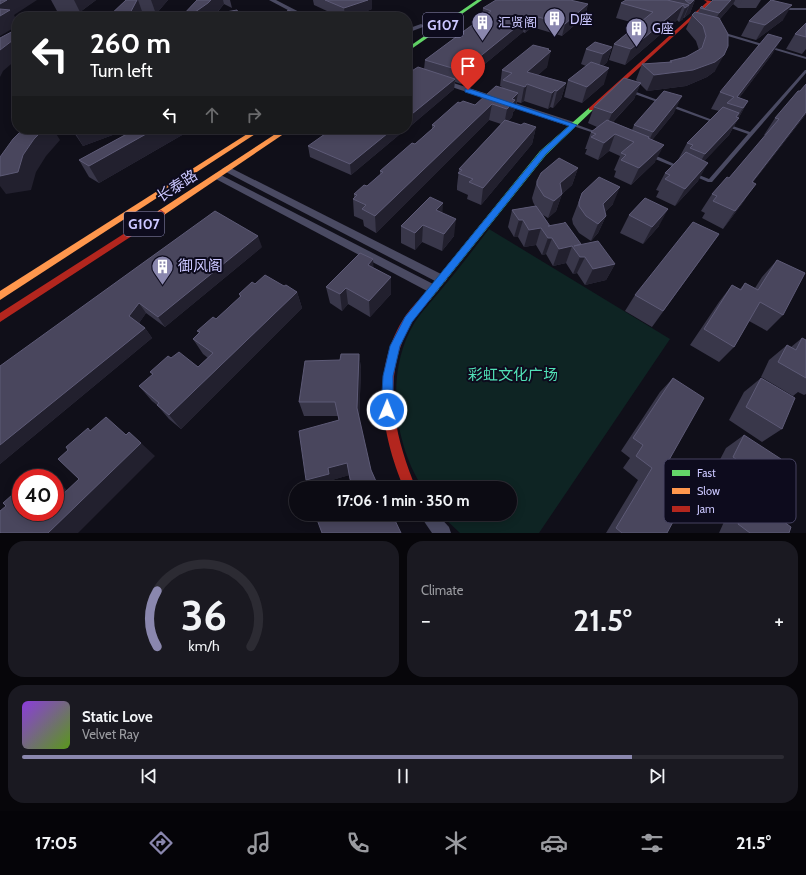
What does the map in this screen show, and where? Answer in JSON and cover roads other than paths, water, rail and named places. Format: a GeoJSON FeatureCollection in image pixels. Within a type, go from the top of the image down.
{"type":"FeatureCollection","features":[{"type":"Feature","properties":{"kind":"main road","name":"G107"},"geometry":{"type":"LineString","coordinates":[[412,47],[480,0]]}},
{"type":"Feature","properties":{"kind":"main road"},"geometry":{"type":"LineString","coordinates":[[407,481],[394,448],[387,410],[388,376],[395,346],[408,320],[543,153],[616,87],[690,24],[711,1]]}},
{"type":"Feature","properties":{"kind":"main road","name":"G107"},"geometry":{"type":"LineString","coordinates":[[412,32],[424,25]]}},
{"type":"Feature","properties":{"kind":"main road","name":"长泰路"},"geometry":{"type":"LineString","coordinates":[[0,296],[252,134]]}},
{"type":"Feature","properties":{"kind":"main road","name":"长泰路"},"geometry":{"type":"LineString","coordinates":[[0,318],[280,134]]}},
{"type":"Feature","properties":{"kind":"street"},"geometry":{"type":"LineString","coordinates":[[272,0],[296,12]]}},
{"type":"Feature","properties":{"kind":"street"},"geometry":{"type":"LineString","coordinates":[[412,29],[424,25]]}},
{"type":"Feature","properties":{"kind":"street"},"geometry":{"type":"LineString","coordinates":[[412,72],[574,125]]}},
{"type":"Feature","properties":{"kind":"street"},"geometry":{"type":"LineString","coordinates":[[226,170],[441,279]]}},
{"type":"Feature","properties":{"kind":"street"},"geometry":{"type":"LineString","coordinates":[[217,176],[433,289]]}},
{"type":"Feature","properties":{"kind":"street"},"geometry":{"type":"LineString","coordinates":[[432,521],[443,533]]}},
{"type":"Feature","properties":{"kind":"lane"},"geometry":{"type":"LineString","coordinates":[[779,9],[806,9]]}},
{"type":"Feature","properties":{"kind":"lane"},"geometry":{"type":"LineString","coordinates":[[716,32],[806,58]]}},
{"type":"Feature","properties":{"kind":"lane"},"geometry":{"type":"LineString","coordinates":[[688,171],[710,180],[806,71]]}},
{"type":"Feature","properties":{"kind":"lane"},"geometry":{"type":"LineString","coordinates":[[616,87],[751,134]]}},
{"type":"Feature","properties":{"kind":"lane"},"geometry":{"type":"LineString","coordinates":[[574,125],[602,135]]}},
{"type":"Feature","properties":{"kind":"lane"},"geometry":{"type":"LineString","coordinates":[[646,153],[681,168]]}},
{"type":"Feature","properties":{"kind":"place","name":"D座"},"geometry":{"type":"Point","coordinates":[554,38]}},
{"type":"Feature","properties":{"kind":"place","name":"汇贤阁"},"geometry":{"type":"Point","coordinates":[482,42]}},
{"type":"Feature","properties":{"kind":"place","name":"G座"},"geometry":{"type":"Point","coordinates":[636,48]}},
{"type":"Feature","properties":{"kind":"place","name":"御风阁"},"geometry":{"type":"Point","coordinates":[162,286]}},
{"type":"Feature","properties":{"kind":"park label","name":"彩虹文化广场"},"geometry":{"type":"Point","coordinates":[513,375]}}]}
